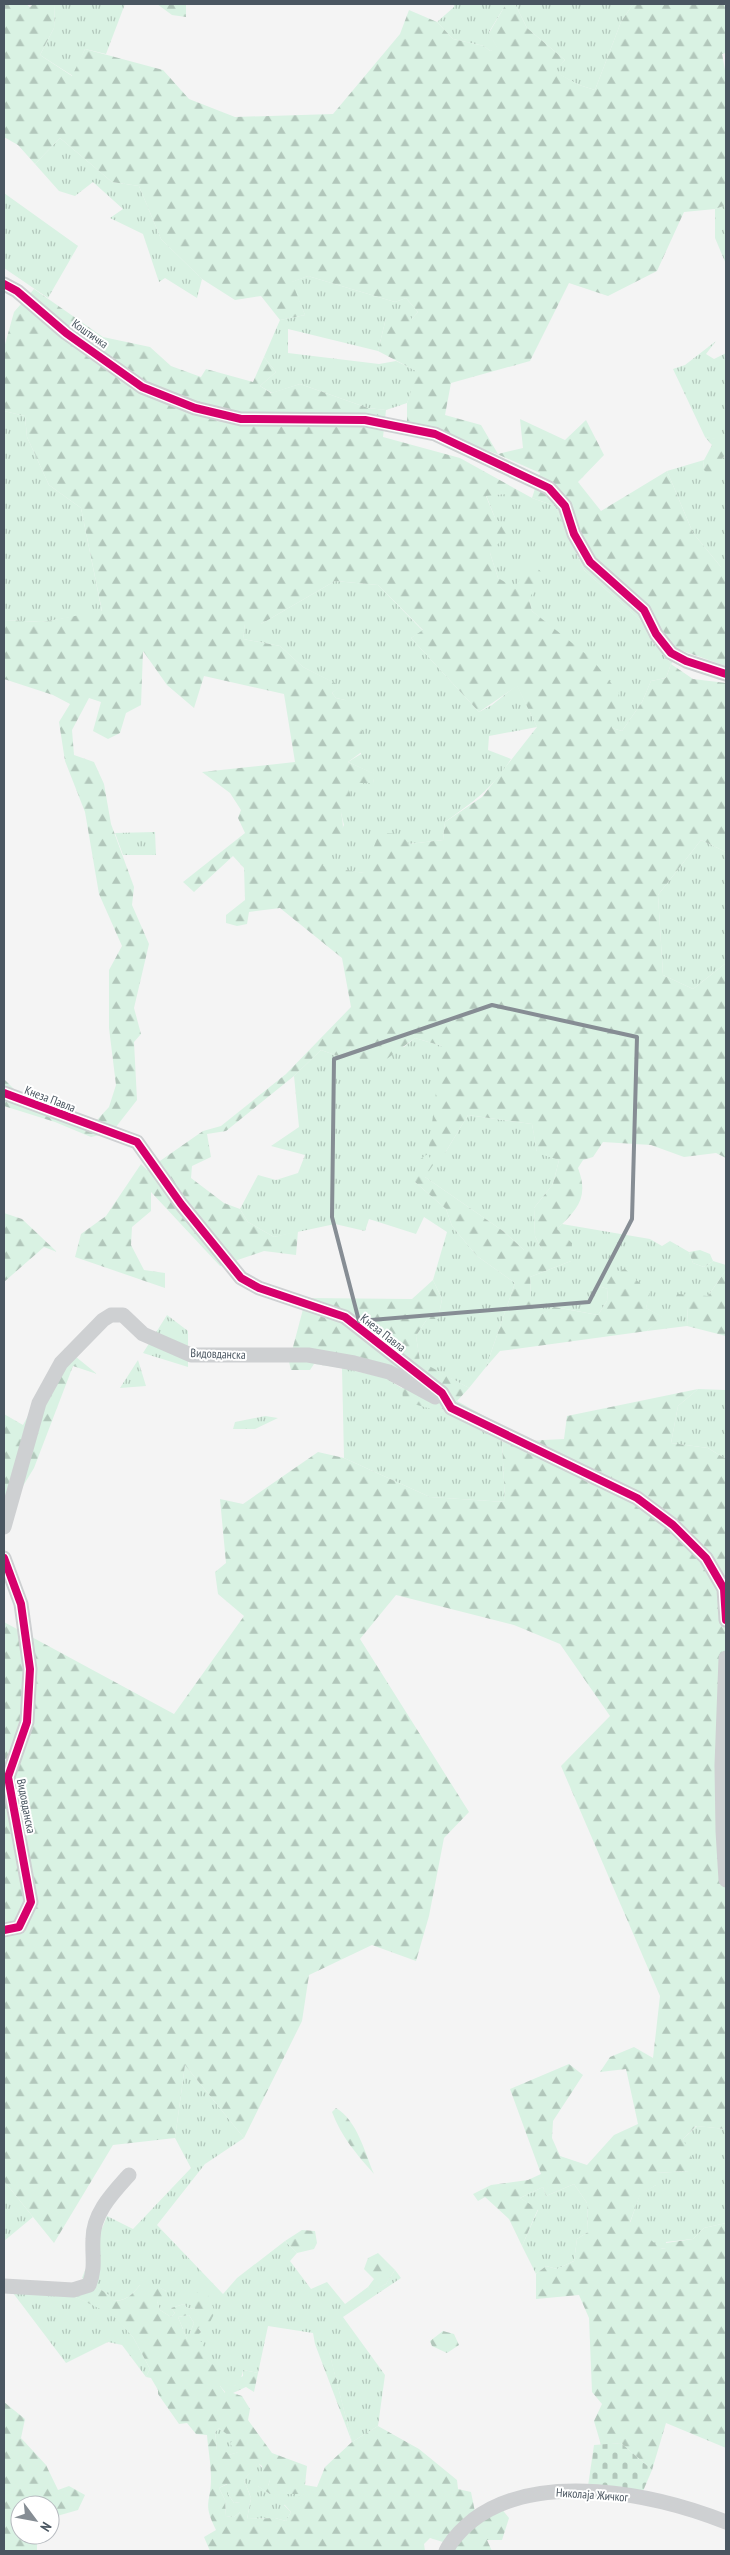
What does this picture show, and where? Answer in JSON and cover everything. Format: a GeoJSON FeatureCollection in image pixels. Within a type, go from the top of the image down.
{"type":"FeatureCollection","features":[{"type":"Feature","properties":{"kind":"street","name":"Коштичка"},"geometry":{"type":"LineString","coordinates":[[4,284],[142,387],[195,408],[241,419],[365,420],[435,434],[549,488],[565,506],[574,534],[590,562],[644,610],[656,634],[671,653],[686,662],[726,674]]}},
{"type":"Feature","properties":{"kind":"street","name":"Кнеза Павла"},"geometry":{"type":"LineString","coordinates":[[4,1093],[137,1142],[181,1204],[241,1278],[259,1288],[345,1317],[442,1393],[451,1408],[638,1498],[673,1525],[706,1558],[724,1589],[726,1620]]}},
{"type":"Feature","properties":{"kind":"street","name":"Видовданска"},"geometry":{"type":"LineString","coordinates":[[4,1527],[39,1403],[61,1364],[111,1315],[123,1315],[143,1334],[191,1355],[308,1355],[354,1363],[388,1372],[451,1408]]}},
{"type":"Feature","properties":{"kind":"street","name":"Видовданска"},"geometry":{"type":"LineString","coordinates":[[4,1558],[21,1604],[30,1669],[27,1722],[8,1777],[31,1902],[19,1928],[4,1930]]}},
{"type":"Feature","properties":{"kind":"street"},"geometry":{"type":"LineString","coordinates":[[726,1658],[722,1765],[726,1880]]}},
{"type":"Feature","properties":{"kind":"street"},"geometry":{"type":"LineString","coordinates":[[4,2286],[74,2290],[89,2285],[94,2271],[93,2237],[97,2219],[110,2198],[129,2175]]}},
{"type":"Feature","properties":{"kind":"street","name":"Николаја Жичког"},"geometry":{"type":"LineString","coordinates":[[446,2551],[461,2531],[486,2512],[508,2500],[537,2493],[584,2492],[639,2498],[676,2506],[726,2522]]}},
{"type":"Feature","properties":{"kind":"highlighted area"},"geometry":{"type":"Polygon","coordinates":[[[492,1005],[637,1037],[632,1219],[589,1302],[359,1321],[332,1217],[334,1059],[492,1005]]]}},
{"type":"Feature","properties":{"kind":"green space"},"geometry":{"type":"Polygon","coordinates":[[[4,4],[26,4],[30,7],[33,4],[55,4],[54,28],[40,55],[72,76],[85,49],[163,70],[189,99],[235,117],[333,114],[400,34],[409,10],[437,22],[453,39],[484,46],[490,51],[497,48],[489,33],[506,4],[515,4],[527,28],[565,60],[554,71],[579,85],[595,90],[621,22],[633,4],[726,4],[726,53],[722,54],[726,75],[726,205],[715,209],[684,212],[657,271],[608,296],[569,283],[530,361],[451,383],[445,415],[481,425],[498,454],[523,448],[520,419],[565,440],[586,420],[604,455],[578,482],[601,511],[667,471],[693,533],[721,567],[726,567],[726,666],[683,651],[671,664],[640,620],[584,570],[555,506],[532,498],[540,473],[497,454],[407,421],[407,403],[418,372],[378,351],[386,318],[405,310],[412,319],[418,312],[406,298],[395,302],[308,276],[292,282],[305,315],[280,320],[261,296],[235,300],[202,279],[161,239],[139,186],[112,182],[60,138],[35,164],[18,145],[4,137],[4,4]]]}},
{"type":"Feature","properties":{"kind":"green space"},"geometry":{"type":"Polygon","coordinates":[[[55,4],[125,4],[106,54],[85,49],[73,76],[40,55],[54,28],[55,4]]]}},
{"type":"Feature","properties":{"kind":"green space"},"geometry":{"type":"Polygon","coordinates":[[[157,4],[186,4],[186,17],[172,15],[157,4]]]}},
{"type":"Feature","properties":{"kind":"green space"},"geometry":{"type":"Polygon","coordinates":[[[454,4],[506,4],[489,32],[498,49],[490,51],[484,46],[453,39],[437,22],[454,7],[454,4]]]}},
{"type":"Feature","properties":{"kind":"green space"},"geometry":{"type":"Polygon","coordinates":[[[515,4],[633,4],[621,22],[595,90],[579,85],[553,71],[565,60],[527,28],[515,4]]]}},
{"type":"Feature","properties":{"kind":"green space"},"geometry":{"type":"Polygon","coordinates":[[[60,138],[112,182],[139,186],[161,239],[202,279],[197,298],[165,278],[159,282],[143,234],[110,218],[123,209],[93,182],[75,196],[59,191],[35,164],[60,138]]]}},
{"type":"Feature","properties":{"kind":"green space"},"geometry":{"type":"Polygon","coordinates":[[[4,193],[78,246],[48,298],[4,268],[4,193]]]}},
{"type":"Feature","properties":{"kind":"green space"},"geometry":{"type":"Polygon","coordinates":[[[726,205],[726,264],[715,238],[715,209],[726,205]]]}},
{"type":"Feature","properties":{"kind":"green space"},"geometry":{"type":"Polygon","coordinates":[[[308,276],[395,302],[406,298],[418,312],[412,319],[386,318],[378,351],[288,329],[288,353],[379,364],[396,361],[419,372],[407,403],[386,410],[368,408],[300,384],[272,393],[260,386],[276,372],[264,357],[280,320],[305,315],[291,282],[308,276]]]}},
{"type":"Feature","properties":{"kind":"green space"},"geometry":{"type":"Polygon","coordinates":[[[34,289],[103,337],[150,347],[171,366],[201,377],[206,369],[253,382],[264,357],[276,372],[260,386],[271,393],[300,384],[368,408],[386,410],[383,437],[460,458],[532,498],[517,505],[504,494],[486,496],[495,518],[509,531],[490,553],[498,578],[515,588],[530,560],[543,574],[529,599],[532,611],[591,658],[619,693],[612,728],[622,731],[642,702],[651,681],[666,678],[671,664],[693,679],[726,683],[726,852],[701,840],[658,895],[663,975],[693,989],[726,963],[726,1158],[716,1153],[684,1157],[651,1145],[603,1142],[593,1157],[583,1160],[578,1168],[582,1187],[580,1202],[571,1215],[557,1229],[572,1243],[571,1261],[530,1277],[531,1297],[538,1301],[540,1315],[554,1307],[598,1315],[607,1301],[608,1289],[595,1285],[598,1276],[625,1269],[650,1293],[646,1308],[663,1317],[647,1331],[500,1351],[486,1367],[515,1283],[477,1256],[452,1226],[446,1209],[415,1182],[416,1162],[428,1154],[442,1046],[415,1038],[384,1061],[366,1066],[351,1048],[341,1057],[321,1050],[294,1076],[226,1131],[207,1134],[211,1157],[192,1166],[191,1178],[224,1203],[240,1209],[248,1222],[274,1237],[298,1231],[296,1255],[264,1251],[220,1266],[151,1192],[151,1211],[132,1227],[131,1245],[144,1270],[165,1273],[165,1288],[75,1257],[81,1234],[106,1216],[141,1164],[147,1170],[203,1131],[221,1126],[286,1074],[351,1007],[342,958],[280,908],[249,912],[247,924],[237,926],[226,923],[226,915],[245,900],[244,868],[233,856],[194,892],[183,882],[245,833],[238,818],[241,810],[230,793],[202,772],[295,762],[284,694],[204,676],[194,708],[167,685],[143,651],[141,705],[126,713],[120,733],[108,739],[93,731],[101,702],[89,698],[72,730],[74,755],[94,762],[104,784],[111,824],[134,887],[132,905],[149,944],[134,1008],[141,1034],[134,1042],[137,1100],[112,1132],[91,1137],[55,1122],[4,1106],[4,1079],[15,1090],[97,1120],[109,1107],[116,1085],[109,1028],[109,970],[122,946],[99,894],[85,812],[65,761],[59,722],[70,704],[53,695],[4,679],[4,620],[42,622],[102,611],[81,508],[49,485],[27,437],[25,416],[4,411],[4,348],[14,312],[34,289]],[[335,581],[261,624],[245,624],[243,639],[280,646],[303,667],[341,686],[332,693],[336,698],[345,700],[354,706],[367,748],[348,762],[375,774],[373,783],[347,783],[353,805],[341,813],[343,829],[340,842],[323,866],[364,873],[379,833],[401,834],[409,844],[443,840],[445,822],[482,797],[537,727],[517,686],[479,712],[411,638],[423,630],[378,585],[335,581]],[[468,1115],[445,1153],[428,1154],[433,1165],[425,1177],[503,1231],[524,1250],[542,1250],[535,1236],[534,1208],[553,1184],[559,1160],[537,1153],[532,1124],[468,1115]]]}},
{"type":"Feature","properties":{"kind":"green space"},"geometry":{"type":"Polygon","coordinates":[[[716,341],[706,354],[714,359],[726,353],[725,441],[705,437],[673,369],[685,365],[716,341]]]}},
{"type":"Feature","properties":{"kind":"green space"},"geometry":{"type":"Polygon","coordinates":[[[4,411],[25,416],[27,437],[49,485],[81,508],[102,612],[42,622],[4,620],[4,411]]]}},
{"type":"Feature","properties":{"kind":"green space"},"geometry":{"type":"Polygon","coordinates":[[[705,437],[726,440],[726,456],[723,457],[718,474],[708,474],[703,469],[704,460],[712,445],[705,437]]]}},
{"type":"Feature","properties":{"kind":"green space"},"geometry":{"type":"Polygon","coordinates":[[[726,456],[726,567],[721,567],[693,533],[667,471],[704,460],[703,469],[726,456]]]}},
{"type":"Feature","properties":{"kind":"green space"},"geometry":{"type":"Polygon","coordinates":[[[504,494],[532,498],[555,506],[584,570],[640,620],[671,664],[666,678],[651,681],[642,702],[622,731],[612,728],[550,626],[532,611],[529,599],[498,578],[490,553],[495,518],[486,495],[504,494]]]}},
{"type":"Feature","properties":{"kind":"green space"},"geometry":{"type":"Polygon","coordinates":[[[335,581],[378,585],[423,631],[411,638],[479,712],[492,705],[517,685],[537,727],[489,736],[488,750],[511,759],[490,786],[445,822],[443,840],[409,844],[364,873],[322,867],[344,825],[341,813],[347,782],[373,783],[374,774],[348,762],[361,754],[345,700],[336,698],[332,693],[340,686],[303,667],[280,646],[243,639],[245,623],[261,624],[335,581]]]}},
{"type":"Feature","properties":{"kind":"green space"},"geometry":{"type":"Polygon","coordinates":[[[155,832],[156,855],[123,855],[115,833],[155,832]]]}},
{"type":"Feature","properties":{"kind":"green space"},"geometry":{"type":"Polygon","coordinates":[[[701,840],[726,852],[726,963],[693,989],[663,975],[658,895],[701,840]]]}},
{"type":"Feature","properties":{"kind":"green space"},"geometry":{"type":"Polygon","coordinates":[[[415,1038],[442,1046],[445,1153],[468,1115],[532,1124],[537,1152],[559,1160],[553,1184],[534,1208],[535,1236],[542,1250],[524,1250],[503,1231],[425,1177],[415,1182],[446,1209],[452,1226],[477,1256],[515,1283],[486,1367],[469,1388],[420,1362],[416,1336],[427,1319],[438,1319],[442,1299],[433,1280],[447,1232],[424,1217],[416,1234],[369,1219],[365,1231],[335,1224],[274,1237],[248,1222],[240,1209],[258,1175],[276,1180],[298,1173],[305,1155],[271,1146],[299,1127],[294,1076],[321,1050],[341,1057],[351,1048],[404,1047],[415,1038]]]}},
{"type":"Feature","properties":{"kind":"green space"},"geometry":{"type":"Polygon","coordinates":[[[4,1213],[22,1219],[57,1252],[44,1247],[4,1282],[4,1213]]]}},
{"type":"Feature","properties":{"kind":"green space"},"geometry":{"type":"Polygon","coordinates":[[[562,1224],[650,1239],[662,1246],[670,1241],[689,1252],[693,1263],[704,1267],[713,1261],[726,1265],[726,1270],[708,1296],[688,1306],[687,1326],[647,1331],[662,1317],[646,1308],[649,1293],[595,1285],[608,1289],[607,1301],[598,1315],[555,1307],[540,1315],[531,1297],[530,1277],[571,1261],[557,1229],[562,1224]]]}},
{"type":"Feature","properties":{"kind":"green space"},"geometry":{"type":"Polygon","coordinates":[[[700,1250],[710,1254],[713,1261],[704,1267],[693,1263],[689,1252],[700,1250]]]}},
{"type":"Feature","properties":{"kind":"green space"},"geometry":{"type":"Polygon","coordinates":[[[726,1270],[726,1336],[687,1326],[688,1306],[674,1302],[677,1294],[708,1296],[726,1270]]]}},
{"type":"Feature","properties":{"kind":"green space"},"geometry":{"type":"Polygon","coordinates":[[[433,1280],[442,1299],[438,1319],[427,1319],[416,1336],[420,1361],[469,1388],[457,1401],[442,1412],[403,1401],[402,1386],[370,1374],[314,1364],[310,1370],[291,1370],[289,1362],[306,1298],[412,1299],[433,1280]]]}},
{"type":"Feature","properties":{"kind":"green space"},"geometry":{"type":"Polygon","coordinates":[[[167,1315],[188,1331],[188,1367],[143,1353],[167,1315]]]}},
{"type":"Feature","properties":{"kind":"green space"},"geometry":{"type":"Polygon","coordinates":[[[65,1348],[97,1374],[73,1366],[34,1468],[4,1517],[4,1414],[23,1425],[65,1348]]]}},
{"type":"Feature","properties":{"kind":"green space"},"geometry":{"type":"Polygon","coordinates":[[[138,1360],[146,1386],[120,1388],[138,1360]]]}},
{"type":"Feature","properties":{"kind":"green space"},"geometry":{"type":"Polygon","coordinates":[[[342,1368],[385,1378],[442,1412],[457,1401],[508,1429],[502,1442],[505,1502],[430,1497],[344,1458],[342,1368]]]}},
{"type":"Feature","properties":{"kind":"green space"},"geometry":{"type":"Polygon","coordinates":[[[698,1389],[726,1390],[726,1459],[708,1448],[671,1443],[678,1406],[698,1389]]]}},
{"type":"Feature","properties":{"kind":"green space"},"geometry":{"type":"Polygon","coordinates":[[[698,1389],[678,1406],[671,1443],[708,1448],[726,1459],[726,2129],[696,2126],[683,2139],[695,2165],[689,2171],[656,2173],[656,2185],[640,2195],[630,2222],[644,2225],[642,2232],[661,2249],[666,2248],[666,2243],[693,2239],[704,2228],[726,2223],[726,2448],[666,2423],[652,2470],[621,2443],[601,2445],[594,2421],[602,2404],[592,2392],[589,2318],[579,2295],[536,2299],[536,2274],[546,2266],[557,2269],[574,2261],[577,2239],[588,2232],[587,2203],[574,2184],[546,2196],[543,2187],[520,2198],[538,2209],[522,2246],[509,2219],[485,2197],[478,2201],[473,2194],[491,2185],[528,2180],[541,2174],[510,2089],[569,2064],[583,2075],[553,2121],[552,2138],[560,2156],[587,2165],[614,2135],[638,2124],[626,2069],[600,2072],[610,2057],[634,2047],[653,2058],[660,1996],[561,1766],[610,1716],[560,1644],[514,1625],[396,1595],[360,1639],[469,1812],[444,1838],[429,1916],[416,1961],[372,1945],[309,1975],[302,2021],[244,2138],[185,2065],[175,2138],[113,2145],[54,2243],[4,2181],[4,1622],[174,1714],[244,1616],[218,1594],[215,1572],[226,1563],[220,1499],[243,1504],[318,1452],[344,1458],[430,1497],[505,1502],[502,1442],[564,1439],[567,1416],[698,1389]]]}},
{"type":"Feature","properties":{"kind":"green space"},"geometry":{"type":"Polygon","coordinates":[[[265,1416],[278,1418],[255,1429],[233,1429],[235,1422],[265,1416]]]}},
{"type":"Feature","properties":{"kind":"green space"},"geometry":{"type":"Polygon","coordinates":[[[185,2065],[244,2138],[205,2164],[157,2225],[223,2294],[237,2278],[285,2241],[297,2253],[290,2261],[311,2289],[327,2282],[345,2304],[368,2287],[371,2291],[386,2284],[395,2270],[401,2278],[343,2317],[385,2375],[378,2426],[352,2442],[329,2352],[315,2344],[313,2333],[268,2326],[258,2373],[243,2370],[239,2381],[226,2393],[220,2386],[212,2365],[187,2339],[178,2317],[189,2315],[194,2323],[190,2333],[201,2332],[198,2328],[195,2309],[187,2308],[184,2304],[171,2308],[175,2313],[171,2317],[160,2310],[157,2301],[166,2291],[158,2287],[152,2294],[140,2285],[128,2297],[112,2301],[109,2295],[82,2278],[107,2216],[133,2229],[191,2168],[175,2138],[185,2065]]]}},
{"type":"Feature","properties":{"kind":"green space"},"geometry":{"type":"Polygon","coordinates":[[[336,2108],[350,2120],[364,2147],[374,2174],[340,2129],[332,2112],[336,2108]]]}},
{"type":"Feature","properties":{"kind":"green space"},"geometry":{"type":"Polygon","coordinates":[[[697,2126],[726,2129],[726,2223],[704,2228],[693,2239],[666,2242],[666,2248],[660,2249],[630,2223],[640,2194],[656,2185],[656,2173],[689,2171],[683,2139],[697,2126]]]}},
{"type":"Feature","properties":{"kind":"green space"},"geometry":{"type":"Polygon","coordinates":[[[4,2181],[33,2217],[4,2241],[4,2181]]]}},
{"type":"Feature","properties":{"kind":"green space"},"geometry":{"type":"Polygon","coordinates":[[[574,2184],[587,2203],[588,2232],[577,2239],[574,2261],[557,2269],[546,2266],[536,2274],[522,2246],[538,2210],[520,2198],[543,2187],[546,2196],[574,2184]]]}},
{"type":"Feature","properties":{"kind":"green space"},"geometry":{"type":"Polygon","coordinates":[[[302,2230],[315,2231],[317,2243],[314,2249],[297,2253],[285,2241],[302,2230]]]}},
{"type":"Feature","properties":{"kind":"green space"},"geometry":{"type":"Polygon","coordinates":[[[378,2253],[395,2270],[386,2284],[371,2292],[368,2287],[374,2279],[364,2269],[368,2258],[378,2253]]]}},
{"type":"Feature","properties":{"kind":"green space"},"geometry":{"type":"Polygon","coordinates":[[[86,2280],[109,2295],[113,2301],[128,2297],[140,2285],[148,2286],[152,2293],[157,2286],[166,2291],[163,2299],[157,2301],[160,2310],[171,2317],[175,2313],[171,2308],[184,2304],[187,2308],[195,2309],[191,2296],[205,2288],[215,2312],[210,2322],[198,2328],[201,2332],[196,2337],[190,2333],[194,2323],[189,2315],[178,2317],[187,2339],[202,2342],[203,2351],[208,2361],[219,2367],[222,2379],[220,2386],[225,2393],[226,2385],[235,2386],[236,2380],[243,2376],[243,2370],[258,2373],[254,2392],[246,2387],[233,2393],[242,2396],[250,2409],[248,2420],[272,2453],[307,2466],[305,2485],[317,2487],[325,2467],[352,2442],[378,2426],[419,2449],[457,2480],[458,2489],[471,2492],[475,2512],[443,2542],[430,2538],[424,2544],[425,2551],[210,2551],[204,2537],[216,2530],[208,2508],[211,2467],[207,2435],[196,2434],[187,2423],[179,2424],[158,2394],[158,2390],[151,2378],[146,2377],[150,2369],[133,2337],[113,2315],[69,2294],[86,2280]],[[219,2428],[215,2432],[217,2450],[223,2448],[229,2455],[238,2452],[230,2444],[233,2439],[219,2428]],[[258,2463],[244,2480],[251,2498],[247,2519],[275,2518],[286,2521],[291,2512],[284,2504],[304,2494],[270,2494],[256,2485],[268,2486],[270,2480],[263,2477],[262,2466],[258,2463]],[[227,2484],[219,2488],[225,2500],[226,2516],[234,2517],[240,2512],[240,2502],[234,2503],[228,2494],[227,2484]]]}},
{"type":"Feature","properties":{"kind":"green space"},"geometry":{"type":"Polygon","coordinates":[[[10,2289],[69,2294],[113,2314],[133,2337],[150,2369],[146,2377],[122,2345],[108,2342],[66,2363],[10,2289]]]}},
{"type":"Feature","properties":{"kind":"green space"},"geometry":{"type":"Polygon","coordinates":[[[443,2331],[454,2334],[459,2345],[447,2353],[432,2346],[430,2341],[443,2331]]]}},
{"type":"Feature","properties":{"kind":"green space"},"geometry":{"type":"Polygon","coordinates":[[[315,2344],[329,2351],[352,2442],[315,2344]]]}},
{"type":"Feature","properties":{"kind":"green space"},"geometry":{"type":"Polygon","coordinates":[[[4,2402],[25,2419],[21,2438],[46,2465],[58,2490],[69,2486],[85,2495],[78,2510],[60,2515],[60,2495],[10,2495],[10,2545],[37,2545],[37,2551],[4,2551],[4,2402]]]}},
{"type":"Feature","properties":{"kind":"green space"},"geometry":{"type":"Polygon","coordinates":[[[219,2428],[234,2439],[239,2452],[229,2455],[217,2450],[215,2432],[219,2428]]]}},
{"type":"Feature","properties":{"kind":"green space"},"geometry":{"type":"Polygon","coordinates":[[[621,2443],[652,2470],[643,2491],[588,2486],[594,2445],[621,2443]]]}},
{"type":"Feature","properties":{"kind":"green space"},"geometry":{"type":"Polygon","coordinates":[[[258,2462],[270,2480],[268,2486],[258,2486],[270,2494],[305,2494],[284,2505],[291,2512],[286,2521],[275,2518],[247,2519],[251,2498],[244,2480],[258,2462]]]}},
{"type":"Feature","properties":{"kind":"green space"},"geometry":{"type":"Polygon","coordinates":[[[228,2484],[228,2494],[234,2503],[240,2502],[240,2512],[234,2517],[226,2516],[225,2500],[219,2488],[228,2484]]]}},
{"type":"Feature","properties":{"kind":"green space"},"geometry":{"type":"Polygon","coordinates":[[[501,2508],[509,2518],[502,2540],[487,2540],[492,2551],[452,2551],[461,2537],[501,2508]]]}},
{"type":"Feature","properties":{"kind":"cycle path"},"geometry":{"type":"LineString","coordinates":[[4,284],[17,291],[66,333],[142,387],[195,408],[241,419],[365,420],[435,434],[549,488],[565,506],[574,534],[590,562],[644,610],[656,634],[671,653],[686,661],[726,674]]}},
{"type":"Feature","properties":{"kind":"cycle path"},"geometry":{"type":"LineString","coordinates":[[4,1093],[137,1142],[181,1204],[241,1278],[259,1288],[345,1317],[442,1393],[451,1408],[637,1498],[673,1525],[706,1558],[724,1589],[726,1620]]}},
{"type":"Feature","properties":{"kind":"cycle path"},"geometry":{"type":"LineString","coordinates":[[4,1558],[21,1604],[30,1669],[27,1722],[8,1777],[31,1902],[19,1927],[4,1930]]}}]}
